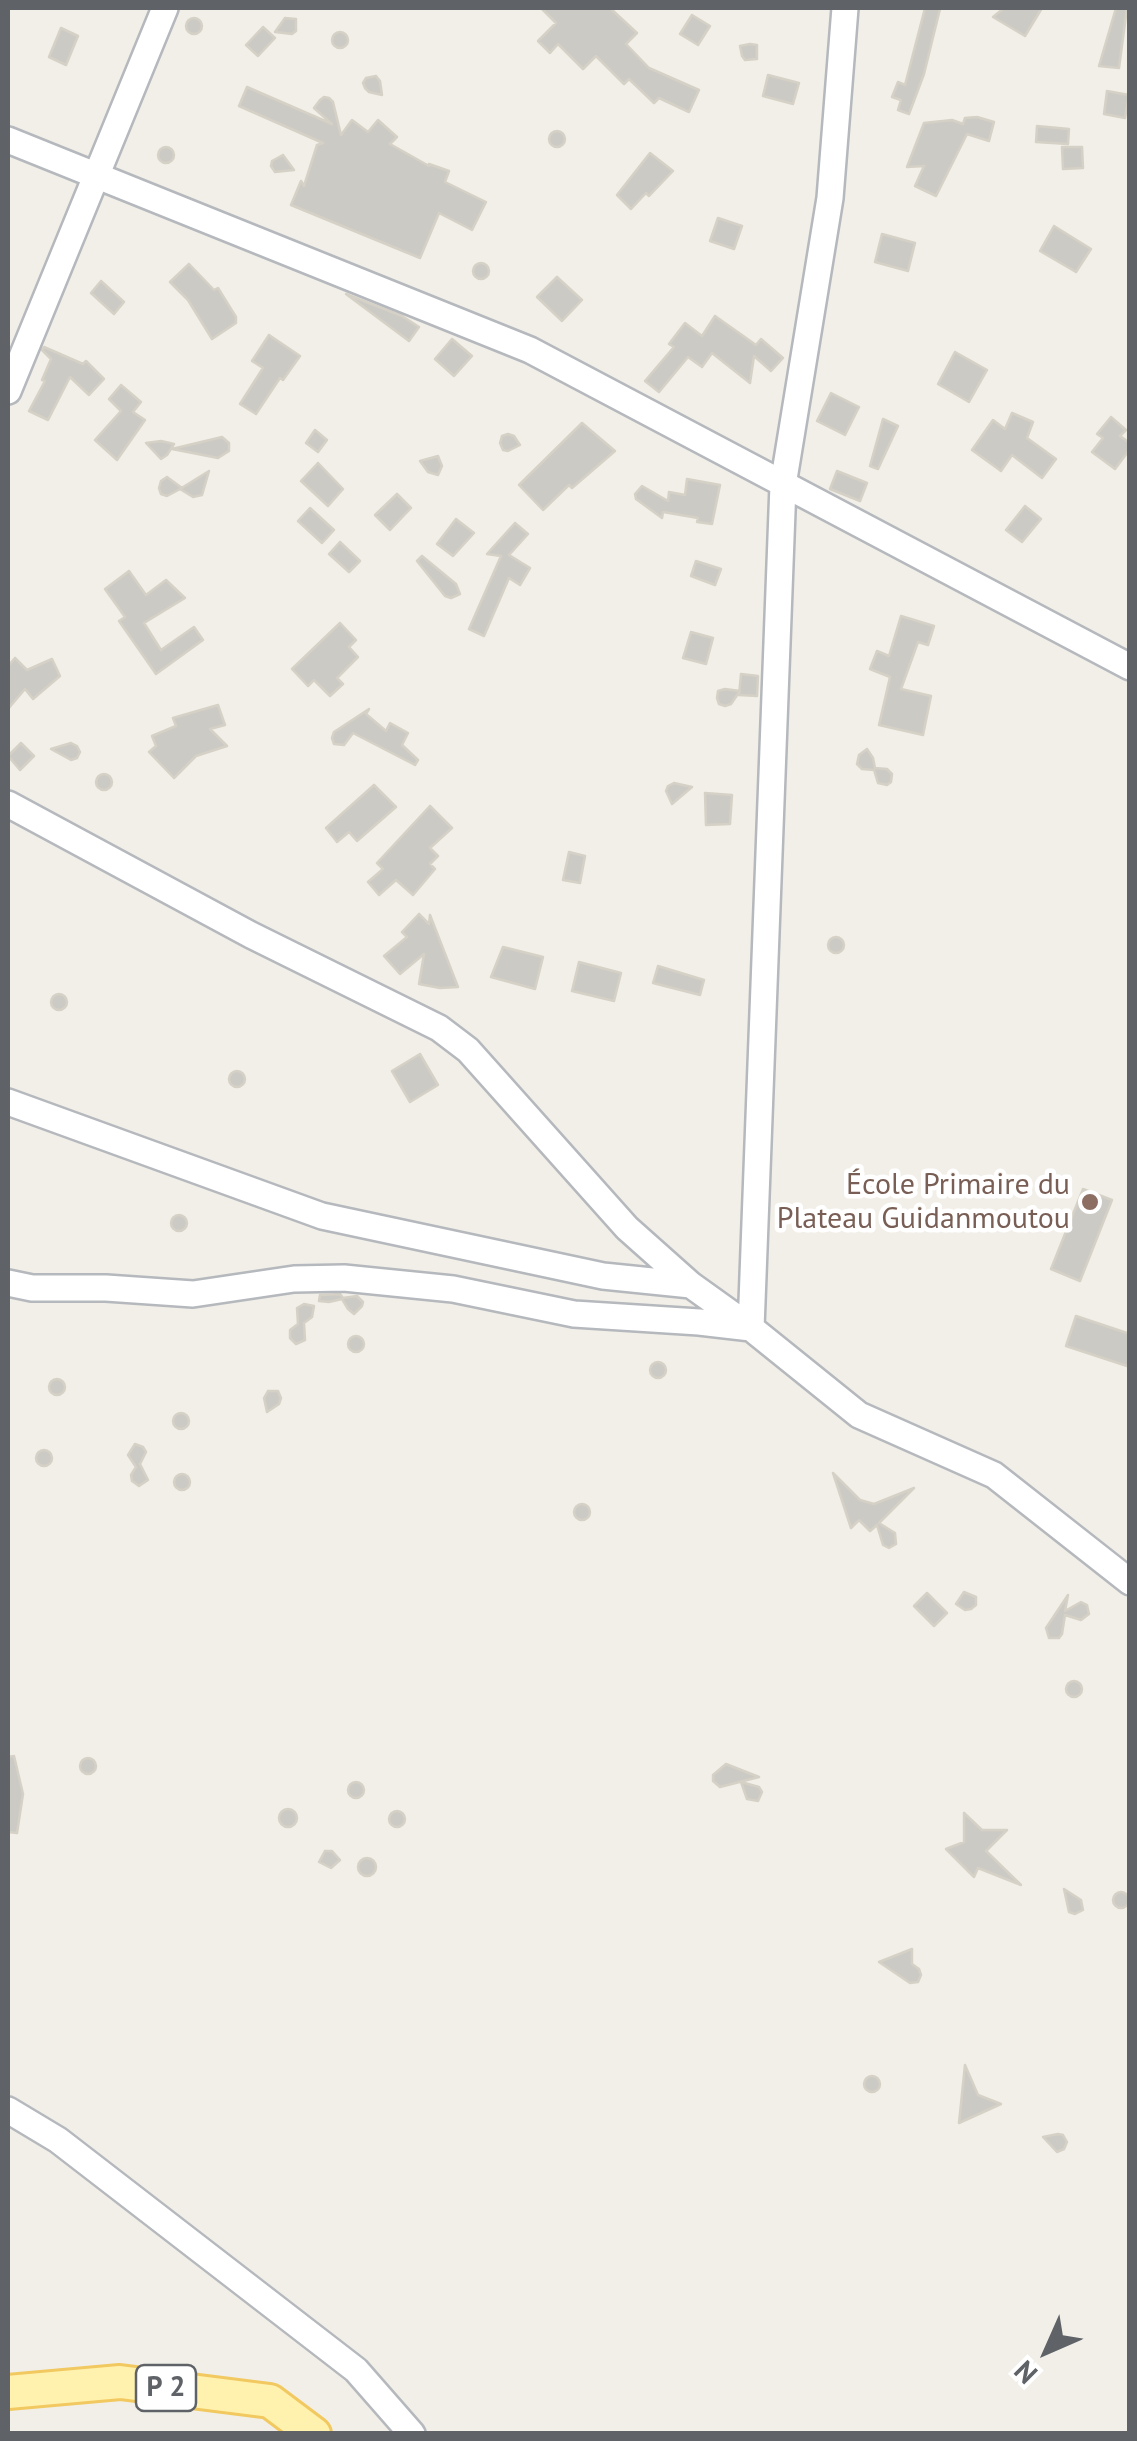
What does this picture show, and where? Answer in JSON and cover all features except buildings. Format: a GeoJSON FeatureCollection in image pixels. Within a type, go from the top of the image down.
{"type":"FeatureCollection","features":[{"type":"Feature","properties":{"kind":"main road","name":"P 2"},"geometry":{"type":"LineString","coordinates":[[8,2392],[120,2382],[270,2401],[314,2434]]}},
{"type":"Feature","properties":{"kind":"street"},"geometry":{"type":"LineString","coordinates":[[8,392],[164,8]]}},
{"type":"Feature","properties":{"kind":"street"},"geometry":{"type":"LineString","coordinates":[[751,1328],[783,485],[830,198],[844,8]]}},
{"type":"Feature","properties":{"kind":"street"},"geometry":{"type":"LineString","coordinates":[[8,140],[530,350],[1130,667]]}},
{"type":"Feature","properties":{"kind":"street"},"geometry":{"type":"LineString","coordinates":[[8,804],[251,934],[440,1028],[468,1050],[627,1228],[692,1285],[859,1415],[994,1475],[1130,1582]]}},
{"type":"Feature","properties":{"kind":"street"},"geometry":{"type":"LineString","coordinates":[[8,1102],[322,1216],[603,1276],[692,1285]]}},
{"type":"Feature","properties":{"kind":"street"},"geometry":{"type":"LineString","coordinates":[[8,1284],[193,1294],[294,1280],[344,1278],[454,1289],[574,1314],[751,1328]]}},
{"type":"Feature","properties":{"kind":"street"},"geometry":{"type":"LineString","coordinates":[[8,2110],[58,2140],[356,2370],[412,2434]]}},
{"type":"Feature","properties":{"kind":"place","name":"École Primaire du Plateau Guidanmoutou"},"geometry":{"type":"Point","coordinates":[1090,1202]}}]}
